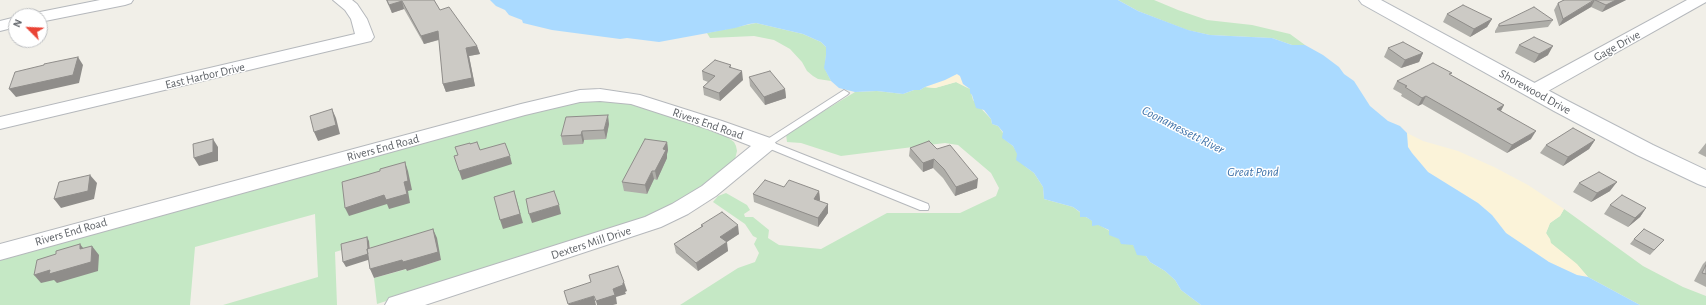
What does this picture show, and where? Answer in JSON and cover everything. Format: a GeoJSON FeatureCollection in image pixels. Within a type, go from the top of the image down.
{"type":"FeatureCollection","features":[{"type":"Feature","properties":{"kind":"street"},"geometry":{"type":"LineString","coordinates":[[48,15],[125,0]]}},
{"type":"Feature","properties":{"kind":"street","name":"East Harbor Drive"},"geometry":{"type":"LineString","coordinates":[[0,123],[365,37],[359,18],[351,7],[341,0]]}},
{"type":"Feature","properties":{"kind":"street","name":"Shorewood Drive"},"geometry":{"type":"LineString","coordinates":[[1368,0],[1534,92],[1645,150],[1706,178]]}},
{"type":"Feature","properties":{"kind":"street","name":"Gage Drive"},"geometry":{"type":"LineString","coordinates":[[1534,92],[1699,0]]}},
{"type":"Feature","properties":{"kind":"street","name":"Rivers End Road"},"geometry":{"type":"LineString","coordinates":[[0,252],[521,110],[580,96],[600,94],[630,98],[715,125],[766,144]]}},
{"type":"Feature","properties":{"kind":"street","name":"Dexters Mill Drive"},"geometry":{"type":"LineString","coordinates":[[397,305],[653,222],[680,209],[709,191],[766,144]]}},
{"type":"Feature","properties":{"kind":"lane"},"geometry":{"type":"LineString","coordinates":[[766,144],[844,93]]}},
{"type":"Feature","properties":{"kind":"lane"},"geometry":{"type":"LineString","coordinates":[[766,144],[924,207]]}},
{"type":"Feature","properties":{"kind":"green space"},"geometry":{"type":"Polygon","coordinates":[[[1118,0],[1154,0],[1207,20],[1252,25],[1290,34],[1305,45],[1292,45],[1272,38],[1210,35],[1187,30],[1138,11],[1118,0]]]}},
{"type":"Feature","properties":{"kind":"green space"},"geometry":{"type":"Polygon","coordinates":[[[756,23],[803,34],[821,42],[826,47],[825,69],[831,81],[818,79],[813,76],[807,71],[802,62],[790,49],[774,40],[754,36],[710,38],[707,33],[756,23]]]}},
{"type":"Feature","properties":{"kind":"green space"},"geometry":{"type":"Polygon","coordinates":[[[956,82],[970,89],[973,100],[991,119],[992,124],[998,126],[1003,133],[1003,138],[1013,146],[1026,167],[1034,173],[1043,187],[1044,199],[1073,207],[1086,217],[1133,245],[1146,256],[1150,262],[1165,271],[1175,280],[1181,290],[1201,305],[680,305],[738,268],[755,262],[759,253],[754,244],[757,238],[753,236],[745,224],[713,202],[718,196],[726,193],[747,205],[750,210],[744,214],[745,217],[753,217],[769,230],[768,238],[779,245],[821,249],[887,213],[960,213],[996,196],[999,188],[991,173],[958,145],[945,143],[841,156],[801,143],[787,142],[786,134],[855,92],[877,91],[903,94],[914,90],[920,90],[925,87],[935,88],[956,82]]]}},
{"type":"Feature","properties":{"kind":"green space"},"geometry":{"type":"Polygon","coordinates":[[[609,98],[654,110],[727,137],[734,142],[736,146],[737,151],[734,163],[704,187],[663,210],[625,224],[377,304],[374,278],[407,269],[407,271],[441,260],[371,250],[369,242],[335,252],[337,305],[223,305],[318,277],[315,214],[195,247],[190,305],[0,305],[0,257],[567,102],[609,98]]]}},
{"type":"Feature","properties":{"kind":"green space"},"geometry":{"type":"Polygon","coordinates":[[[1564,209],[1643,266],[1683,287],[1706,296],[1706,305],[1640,305],[1588,277],[1577,265],[1550,243],[1546,233],[1550,223],[1560,216],[1564,209]]]}},
{"type":"Feature","properties":{"kind":"sand"},"geometry":{"type":"Polygon","coordinates":[[[956,74],[960,76],[963,84],[968,88],[956,82],[935,88],[925,87],[945,80],[956,74]]]}},
{"type":"Feature","properties":{"kind":"sand"},"geometry":{"type":"Polygon","coordinates":[[[1407,133],[1423,141],[1458,151],[1494,167],[1528,185],[1564,209],[1560,216],[1550,223],[1546,233],[1551,243],[1577,264],[1588,277],[1577,275],[1549,262],[1525,247],[1506,233],[1492,215],[1478,203],[1428,172],[1408,147],[1407,133]]]}},
{"type":"Feature","properties":{"kind":"water","name":"Great Pond"},"geometry":{"type":"Polygon","coordinates":[[[490,0],[1118,0],[1138,11],[1188,30],[1210,35],[1272,38],[1292,45],[1305,45],[1323,55],[1339,67],[1344,74],[1354,81],[1370,106],[1388,121],[1400,126],[1407,133],[1408,147],[1428,172],[1478,203],[1492,215],[1506,233],[1549,262],[1577,275],[1588,277],[1640,305],[1201,305],[1181,290],[1175,280],[1165,271],[1150,262],[1146,256],[1137,255],[1133,245],[1121,244],[1119,239],[1109,235],[1109,230],[1098,225],[1092,226],[1092,221],[1086,217],[1080,217],[1080,212],[1073,207],[1044,199],[1043,187],[1034,173],[1016,160],[1017,154],[1013,146],[1002,138],[1003,132],[998,126],[992,124],[991,119],[984,110],[976,108],[970,93],[970,89],[963,84],[960,76],[957,74],[920,90],[914,90],[903,94],[877,91],[855,92],[839,88],[831,81],[824,68],[826,47],[821,42],[803,34],[756,23],[659,42],[627,38],[620,39],[552,30],[523,23],[522,20],[509,15],[505,10],[496,6],[490,0]]]}},
{"type":"Feature","properties":{"kind":"building"},"geometry":{"type":"Polygon","coordinates":[[[387,0],[434,0],[440,10],[449,7],[477,46],[466,48],[472,78],[443,84],[438,31],[421,36],[402,1],[389,5],[387,0]]]}},
{"type":"Feature","properties":{"kind":"building"},"geometry":{"type":"Polygon","coordinates":[[[1564,0],[1594,0],[1563,19],[1558,3],[1564,0]]]}},
{"type":"Feature","properties":{"kind":"building"},"geometry":{"type":"Polygon","coordinates":[[[1595,0],[1616,0],[1606,5],[1595,0]]]}},
{"type":"Feature","properties":{"kind":"building"},"geometry":{"type":"Polygon","coordinates":[[[1463,5],[1492,19],[1474,29],[1447,14],[1463,5]]]}},
{"type":"Feature","properties":{"kind":"building"},"geometry":{"type":"Polygon","coordinates":[[[1534,7],[1553,20],[1499,26],[1499,24],[1534,7]]]}},
{"type":"Feature","properties":{"kind":"building"},"geometry":{"type":"Polygon","coordinates":[[[1534,37],[1553,46],[1539,54],[1519,45],[1534,37]]]}},
{"type":"Feature","properties":{"kind":"building"},"geometry":{"type":"Polygon","coordinates":[[[1403,42],[1423,53],[1405,60],[1388,48],[1403,42]]]}},
{"type":"Feature","properties":{"kind":"building"},"geometry":{"type":"Polygon","coordinates":[[[78,57],[73,75],[9,89],[15,72],[78,57]]]}},
{"type":"Feature","properties":{"kind":"building"},"geometry":{"type":"Polygon","coordinates":[[[715,60],[731,65],[729,67],[742,71],[719,93],[703,87],[715,76],[702,71],[715,60]]]}},
{"type":"Feature","properties":{"kind":"building"},"geometry":{"type":"Polygon","coordinates":[[[1433,63],[1452,73],[1449,74],[1504,105],[1497,109],[1536,131],[1512,145],[1426,96],[1422,98],[1405,87],[1407,86],[1397,81],[1433,63]]]}},
{"type":"Feature","properties":{"kind":"building"},"geometry":{"type":"Polygon","coordinates":[[[770,71],[785,89],[764,97],[749,77],[770,71]]]}},
{"type":"Feature","properties":{"kind":"building"},"geometry":{"type":"Polygon","coordinates":[[[332,109],[336,125],[314,132],[310,116],[332,109]]]}},
{"type":"Feature","properties":{"kind":"building"},"geometry":{"type":"Polygon","coordinates":[[[608,115],[604,130],[582,131],[581,135],[561,136],[566,117],[608,115]]]}},
{"type":"Feature","properties":{"kind":"building"},"geometry":{"type":"Polygon","coordinates":[[[1573,128],[1595,140],[1568,157],[1546,145],[1573,128]]]}},
{"type":"Feature","properties":{"kind":"building"},"geometry":{"type":"Polygon","coordinates":[[[213,139],[213,152],[194,158],[193,144],[213,139]]]}},
{"type":"Feature","properties":{"kind":"building"},"geometry":{"type":"Polygon","coordinates":[[[645,139],[667,142],[663,149],[666,150],[655,171],[652,171],[645,185],[622,182],[645,139]]]}},
{"type":"Feature","properties":{"kind":"building"},"geometry":{"type":"Polygon","coordinates":[[[929,141],[937,149],[950,145],[978,179],[956,187],[944,169],[934,159],[923,163],[910,148],[929,141]]]}},
{"type":"Feature","properties":{"kind":"building"},"geometry":{"type":"Polygon","coordinates":[[[477,142],[480,150],[505,143],[510,156],[459,171],[454,156],[458,155],[455,147],[477,142]]]}},
{"type":"Feature","properties":{"kind":"building"},"geometry":{"type":"Polygon","coordinates":[[[405,162],[408,181],[404,182],[407,194],[386,200],[384,195],[345,208],[342,182],[405,162]]]}},
{"type":"Feature","properties":{"kind":"building"},"geometry":{"type":"Polygon","coordinates":[[[1599,172],[1617,182],[1597,193],[1579,183],[1599,172]]]}},
{"type":"Feature","properties":{"kind":"building"},"geometry":{"type":"Polygon","coordinates":[[[90,175],[88,191],[54,199],[59,182],[90,175]]]}},
{"type":"Feature","properties":{"kind":"building"},"geometry":{"type":"Polygon","coordinates":[[[765,180],[784,187],[789,180],[819,191],[814,199],[828,204],[818,218],[753,194],[765,180]]]}},
{"type":"Feature","properties":{"kind":"building"},"geometry":{"type":"Polygon","coordinates":[[[514,191],[520,214],[500,220],[494,197],[514,191]]]}},
{"type":"Feature","properties":{"kind":"building"},"geometry":{"type":"Polygon","coordinates":[[[554,191],[559,205],[529,214],[526,199],[554,191]]]}},
{"type":"Feature","properties":{"kind":"building"},"geometry":{"type":"Polygon","coordinates":[[[1622,195],[1646,208],[1635,218],[1610,205],[1622,195]]]}},
{"type":"Feature","properties":{"kind":"building"},"geometry":{"type":"Polygon","coordinates":[[[722,212],[738,225],[720,237],[727,242],[696,263],[674,244],[703,226],[701,225],[722,212]]]}},
{"type":"Feature","properties":{"kind":"building"},"geometry":{"type":"Polygon","coordinates":[[[433,229],[438,252],[403,262],[402,260],[370,269],[367,249],[433,229]]]}},
{"type":"Feature","properties":{"kind":"building"},"geometry":{"type":"Polygon","coordinates":[[[1644,229],[1664,240],[1654,250],[1634,239],[1644,229]]]}},
{"type":"Feature","properties":{"kind":"building"},"geometry":{"type":"Polygon","coordinates":[[[367,237],[368,254],[343,262],[341,244],[367,237]]]}},
{"type":"Feature","properties":{"kind":"building"},"geometry":{"type":"Polygon","coordinates":[[[80,244],[80,249],[92,246],[91,262],[49,274],[50,270],[34,275],[37,260],[56,254],[56,251],[80,244]]]}},
{"type":"Feature","properties":{"kind":"building"},"geometry":{"type":"Polygon","coordinates":[[[1706,265],[1706,274],[1702,273],[1706,265]]]}},
{"type":"Feature","properties":{"kind":"building"},"geometry":{"type":"Polygon","coordinates":[[[618,266],[624,282],[623,285],[613,289],[615,295],[596,301],[594,296],[568,304],[564,291],[591,282],[589,275],[618,266]]]}},
{"type":"Feature","properties":{"kind":"water label","name":"Coonamessett River"},"geometry":{"type":"Point","coordinates":[1183,130]}}]}
